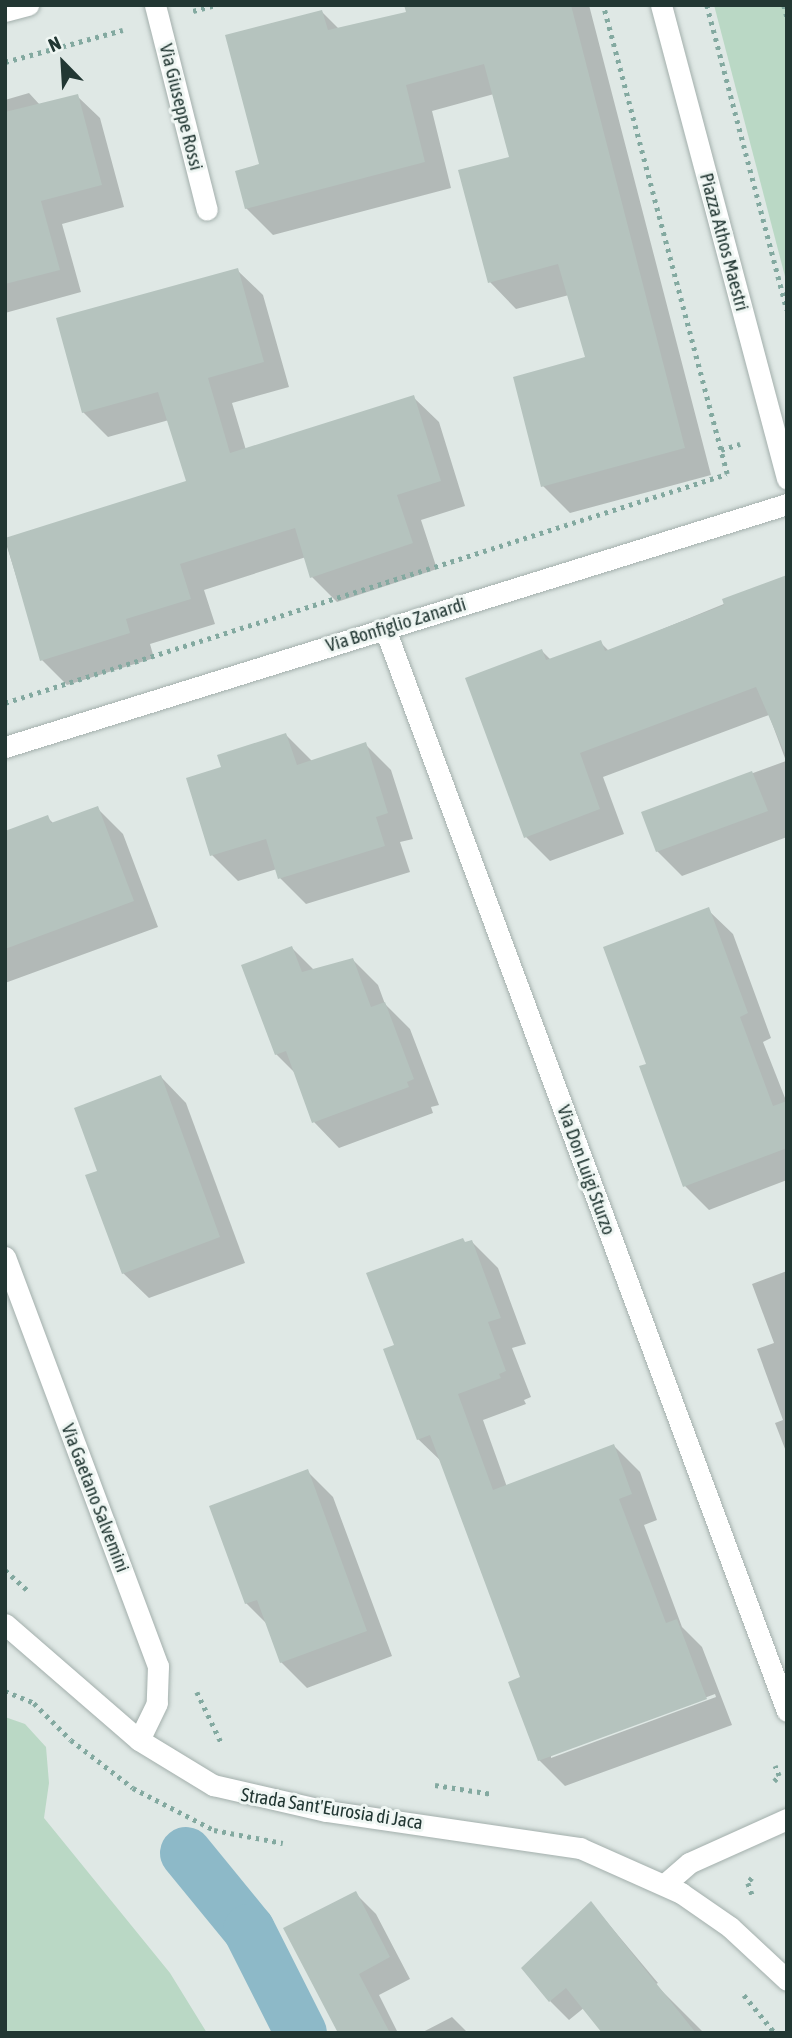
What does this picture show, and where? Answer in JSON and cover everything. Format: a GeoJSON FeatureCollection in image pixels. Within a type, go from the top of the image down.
{"type":"FeatureCollection","features":[{"type":"Feature","properties":{"kind":"street"},"geometry":{"type":"LineString","coordinates":[[5,11],[28,5]]}},
{"type":"Feature","properties":{"kind":"street","name":"Piazza Athos Maestri"},"geometry":{"type":"LineString","coordinates":[[661,5],[787,479]]}},
{"type":"Feature","properties":{"kind":"street","name":"Via Giuseppe Rossi"},"geometry":{"type":"LineString","coordinates":[[157,13],[207,210]]}},
{"type":"Feature","properties":{"kind":"street","name":"Via Bonfiglio Zanardi"},"geometry":{"type":"LineString","coordinates":[[5,747],[787,504]]}},
{"type":"Feature","properties":{"kind":"street","name":"Via Don Luigi Sturzo"},"geometry":{"type":"LineString","coordinates":[[385,629],[787,1711]]}},
{"type":"Feature","properties":{"kind":"street","name":"Via Gaetano Salvemini"},"geometry":{"type":"LineString","coordinates":[[5,1257],[158,1666],[157,1703],[139,1740]]}},
{"type":"Feature","properties":{"kind":"street","name":"Strada Sant'Eurosia di Jaca"},"geometry":{"type":"LineString","coordinates":[[6,1626],[139,1740],[194,1776],[233,1792],[326,1811],[558,1843],[620,1863],[665,1884],[730,1927],[787,1980]]}},
{"type":"Feature","properties":{"kind":"street"},"geometry":{"type":"LineString","coordinates":[[665,1884],[689,1863],[787,1819]]}},
{"type":"Feature","properties":{"kind":"path"},"geometry":{"type":"LineString","coordinates":[[5,62],[157,13],[215,5]]}},
{"type":"Feature","properties":{"kind":"path"},"geometry":{"type":"LineString","coordinates":[[5,703],[727,474],[603,5]]}},
{"type":"Feature","properties":{"kind":"path"},"geometry":{"type":"LineString","coordinates":[[707,5],[787,310]]}},
{"type":"Feature","properties":{"kind":"path"},"geometry":{"type":"LineString","coordinates":[[784,5],[787,17]]}},
{"type":"Feature","properties":{"kind":"path"},"geometry":{"type":"LineString","coordinates":[[5,1570],[33,1597]]}},
{"type":"Feature","properties":{"kind":"path"},"geometry":{"type":"LineString","coordinates":[[196,1688],[213,1732],[229,1749]]}},
{"type":"Feature","properties":{"kind":"path"},"geometry":{"type":"LineString","coordinates":[[765,1786],[779,1776],[775,1766]]}},
{"type":"Feature","properties":{"kind":"path"},"geometry":{"type":"LineString","coordinates":[[424,1784],[500,1796]]}},
{"type":"Feature","properties":{"kind":"path"},"geometry":{"type":"LineString","coordinates":[[754,1876],[748,1883],[760,1900]]}},
{"type":"Feature","properties":{"kind":"green space"},"geometry":{"type":"Polygon","coordinates":[[[714,5],[787,5],[787,284],[714,5]]]}},
{"type":"Feature","properties":{"kind":"green space"},"geometry":{"type":"Polygon","coordinates":[[[5,1717],[25,1724],[46,1747],[49,1783],[44,1818],[170,1973],[207,2033],[5,2033],[5,1717]]]}},
{"type":"Feature","properties":{"kind":"building"},"geometry":{"type":"Polygon","coordinates":[[[404,5],[571,5],[685,448],[541,487],[513,377],[585,357],[558,264],[488,283],[458,170],[509,157],[484,64],[406,85],[425,162],[245,209],[235,171],[259,164],[225,35],[322,10],[328,30],[406,12],[404,5]]]}},
{"type":"Feature","properties":{"kind":"building"},"geometry":{"type":"Polygon","coordinates":[[[78,94],[102,185],[41,201],[60,270],[5,284],[5,112],[78,94]]]}},
{"type":"Feature","properties":{"kind":"building"},"geometry":{"type":"Polygon","coordinates":[[[238,268],[264,362],[208,378],[230,453],[414,395],[441,481],[397,495],[413,543],[310,578],[295,528],[180,564],[191,599],[126,619],[130,633],[40,661],[5,538],[186,481],[158,392],[82,413],[56,318],[238,268]]]}},
{"type":"Feature","properties":{"kind":"building"},"geometry":{"type":"Polygon","coordinates":[[[787,575],[787,758],[756,687],[580,753],[600,809],[524,838],[465,678],[542,649],[546,660],[601,640],[605,651],[724,605],[722,599],[787,575]]]}},
{"type":"Feature","properties":{"kind":"building"},"geometry":{"type":"Polygon","coordinates":[[[286,733],[297,765],[366,742],[388,813],[376,817],[385,846],[278,879],[266,839],[210,856],[186,778],[221,767],[217,755],[286,733]]]}},
{"type":"Feature","properties":{"kind":"building"},"geometry":{"type":"Polygon","coordinates":[[[752,771],[768,811],[656,852],[641,812],[752,771]]]}},
{"type":"Feature","properties":{"kind":"building"},"geometry":{"type":"Polygon","coordinates":[[[98,806],[134,901],[5,949],[5,831],[48,815],[51,823],[98,806]]]}},
{"type":"Feature","properties":{"kind":"building"},"geometry":{"type":"Polygon","coordinates":[[[709,907],[748,1013],[740,1017],[773,1106],[787,1101],[787,1148],[683,1187],[639,1066],[646,1064],[603,947],[709,907]]]}},
{"type":"Feature","properties":{"kind":"building"},"geometry":{"type":"Polygon","coordinates":[[[292,946],[302,972],[353,958],[371,1007],[385,1002],[414,1079],[407,1082],[409,1087],[312,1123],[286,1051],[275,1055],[241,965],[292,946]]]}},
{"type":"Feature","properties":{"kind":"building"},"geometry":{"type":"Polygon","coordinates":[[[161,1075],[220,1237],[122,1274],[85,1175],[97,1171],[74,1108],[161,1075]]]}},
{"type":"Feature","properties":{"kind":"building"},"geometry":{"type":"Polygon","coordinates":[[[463,1238],[465,1242],[472,1240],[501,1318],[488,1322],[506,1371],[499,1374],[501,1378],[458,1394],[493,1490],[614,1444],[632,1494],[619,1499],[666,1623],[677,1619],[707,1699],[538,1761],[508,1682],[520,1677],[430,1435],[417,1440],[383,1349],[394,1345],[366,1273],[463,1238]]]}},
{"type":"Feature","properties":{"kind":"building"},"geometry":{"type":"Polygon","coordinates":[[[308,1469],[367,1631],[280,1663],[257,1600],[245,1604],[209,1506],[308,1469]]]}},
{"type":"Feature","properties":{"kind":"building"},"geometry":{"type":"Polygon","coordinates":[[[356,1891],[390,1957],[359,1974],[390,2033],[338,2033],[283,1928],[356,1891]]]}},
{"type":"Feature","properties":{"kind":"building"},"geometry":{"type":"Polygon","coordinates":[[[591,1901],[696,2033],[602,2033],[566,1988],[549,2002],[521,1968],[591,1901]]]}},
{"type":"Feature","properties":{"kind":"waterway"},"geometry":{"type":"LineString","coordinates":[[186,1853],[249,1930],[301,2033]]}}]}
